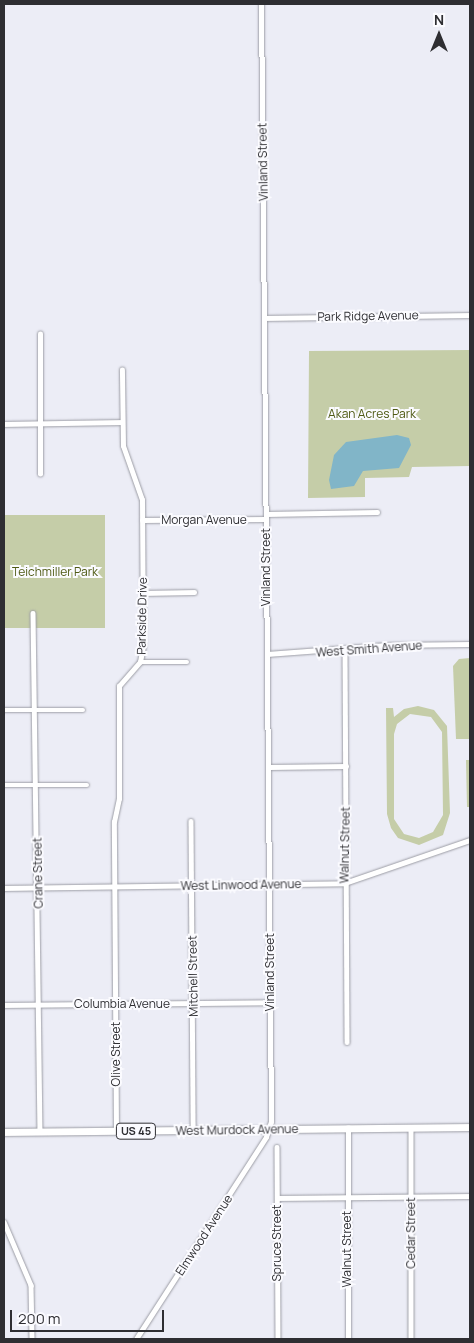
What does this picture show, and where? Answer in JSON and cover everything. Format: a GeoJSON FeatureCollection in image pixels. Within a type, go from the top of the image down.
{"type":"FeatureCollection","features":[{"type":"Feature","properties":{"kind":"main road","name":"West Murdock Avenue"},"geometry":{"type":"LineString","coordinates":[[4,1132],[470,1127]]}},
{"type":"Feature","properties":{"kind":"street","name":"Vinland Street"},"geometry":{"type":"LineString","coordinates":[[260,4],[270,885],[269,1129]]}},
{"type":"Feature","properties":{"kind":"street","name":"Park Ridge Avenue"},"geometry":{"type":"LineString","coordinates":[[265,318],[470,315]]}},
{"type":"Feature","properties":{"kind":"street"},"geometry":{"type":"LineString","coordinates":[[40,334],[40,474]]}},
{"type":"Feature","properties":{"kind":"street","name":"Parkside Drive"},"geometry":{"type":"LineString","coordinates":[[114,886],[114,822],[119,799],[119,686],[140,662],[143,651],[141,490],[124,452],[122,370]]}},
{"type":"Feature","properties":{"kind":"street"},"geometry":{"type":"LineString","coordinates":[[4,424],[122,422]]}},
{"type":"Feature","properties":{"kind":"street","name":"Morgan Avenue"},"geometry":{"type":"LineString","coordinates":[[142,520],[377,512]]}},
{"type":"Feature","properties":{"kind":"street"},"geometry":{"type":"LineString","coordinates":[[143,592],[194,592]]}},
{"type":"Feature","properties":{"kind":"street","name":"Crane Street"},"geometry":{"type":"LineString","coordinates":[[33,613],[36,710],[40,1132]]}},
{"type":"Feature","properties":{"kind":"street","name":"West Smith Avenue"},"geometry":{"type":"LineString","coordinates":[[267,654],[470,644]]}},
{"type":"Feature","properties":{"kind":"street","name":"Walnut Street"},"geometry":{"type":"LineString","coordinates":[[345,649],[347,1042]]}},
{"type":"Feature","properties":{"kind":"street"},"geometry":{"type":"LineString","coordinates":[[140,662],[188,662]]}},
{"type":"Feature","properties":{"kind":"street"},"geometry":{"type":"LineString","coordinates":[[4,710],[83,710]]}},
{"type":"Feature","properties":{"kind":"street"},"geometry":{"type":"LineString","coordinates":[[269,767],[346,766]]}},
{"type":"Feature","properties":{"kind":"street"},"geometry":{"type":"LineString","coordinates":[[4,785],[87,785]]}},
{"type":"Feature","properties":{"kind":"street","name":"Mitchell Street"},"geometry":{"type":"LineString","coordinates":[[191,821],[193,1130]]}},
{"type":"Feature","properties":{"kind":"street","name":"West Linwood Avenue"},"geometry":{"type":"LineString","coordinates":[[4,888],[345,883],[470,840]]}},
{"type":"Feature","properties":{"kind":"street","name":"Olive Street"},"geometry":{"type":"LineString","coordinates":[[114,886],[116,1131]]}},
{"type":"Feature","properties":{"kind":"street","name":"Columbia Avenue"},"geometry":{"type":"LineString","coordinates":[[4,1005],[270,1002]]}},
{"type":"Feature","properties":{"kind":"street","name":"Walnut Street"},"geometry":{"type":"LineString","coordinates":[[348,1128],[348,1339]]}},
{"type":"Feature","properties":{"kind":"street","name":"Cedar Street"},"geometry":{"type":"LineString","coordinates":[[411,1128],[411,1339]]}},
{"type":"Feature","properties":{"kind":"street","name":"Elmwood Avenue"},"geometry":{"type":"LineString","coordinates":[[136,1339],[269,1129]]}},
{"type":"Feature","properties":{"kind":"street","name":"Spruce Street"},"geometry":{"type":"LineString","coordinates":[[277,1147],[278,1339]]}},
{"type":"Feature","properties":{"kind":"street"},"geometry":{"type":"LineString","coordinates":[[277,1198],[470,1196]]}},
{"type":"Feature","properties":{"kind":"street"},"geometry":{"type":"LineString","coordinates":[[4,1222],[31,1285],[32,1339]]}},
{"type":"Feature","properties":{"kind":"green space","name":"Akan Acres Park"},"geometry":{"type":"Polygon","coordinates":[[[470,350],[470,466],[412,467],[409,477],[365,478],[365,497],[308,498],[309,351],[470,350]]]}},
{"type":"Feature","properties":{"kind":"green space","name":"Teichmiller Park"},"geometry":{"type":"Polygon","coordinates":[[[4,515],[105,515],[105,628],[4,628],[4,515]]]}},
{"type":"Feature","properties":{"kind":"green space"},"geometry":{"type":"Polygon","coordinates":[[[470,658],[470,739],[456,739],[453,666],[459,659],[470,658]]]}},
{"type":"Feature","properties":{"kind":"green space"},"geometry":{"type":"Polygon","coordinates":[[[418,706],[434,710],[447,726],[450,813],[443,835],[419,845],[398,838],[391,828],[387,814],[386,708],[393,708],[394,717],[404,709],[418,706]],[[410,714],[397,724],[394,734],[394,819],[404,834],[419,838],[433,832],[443,815],[442,732],[431,717],[410,714]]]}},
{"type":"Feature","properties":{"kind":"green space"},"geometry":{"type":"Polygon","coordinates":[[[466,760],[470,760],[470,807],[467,807],[466,760]]]}},
{"type":"Feature","properties":{"kind":"water"},"geometry":{"type":"Polygon","coordinates":[[[397,435],[409,438],[411,445],[399,468],[363,471],[354,486],[331,489],[329,480],[334,455],[346,442],[397,435]]]}}]}
